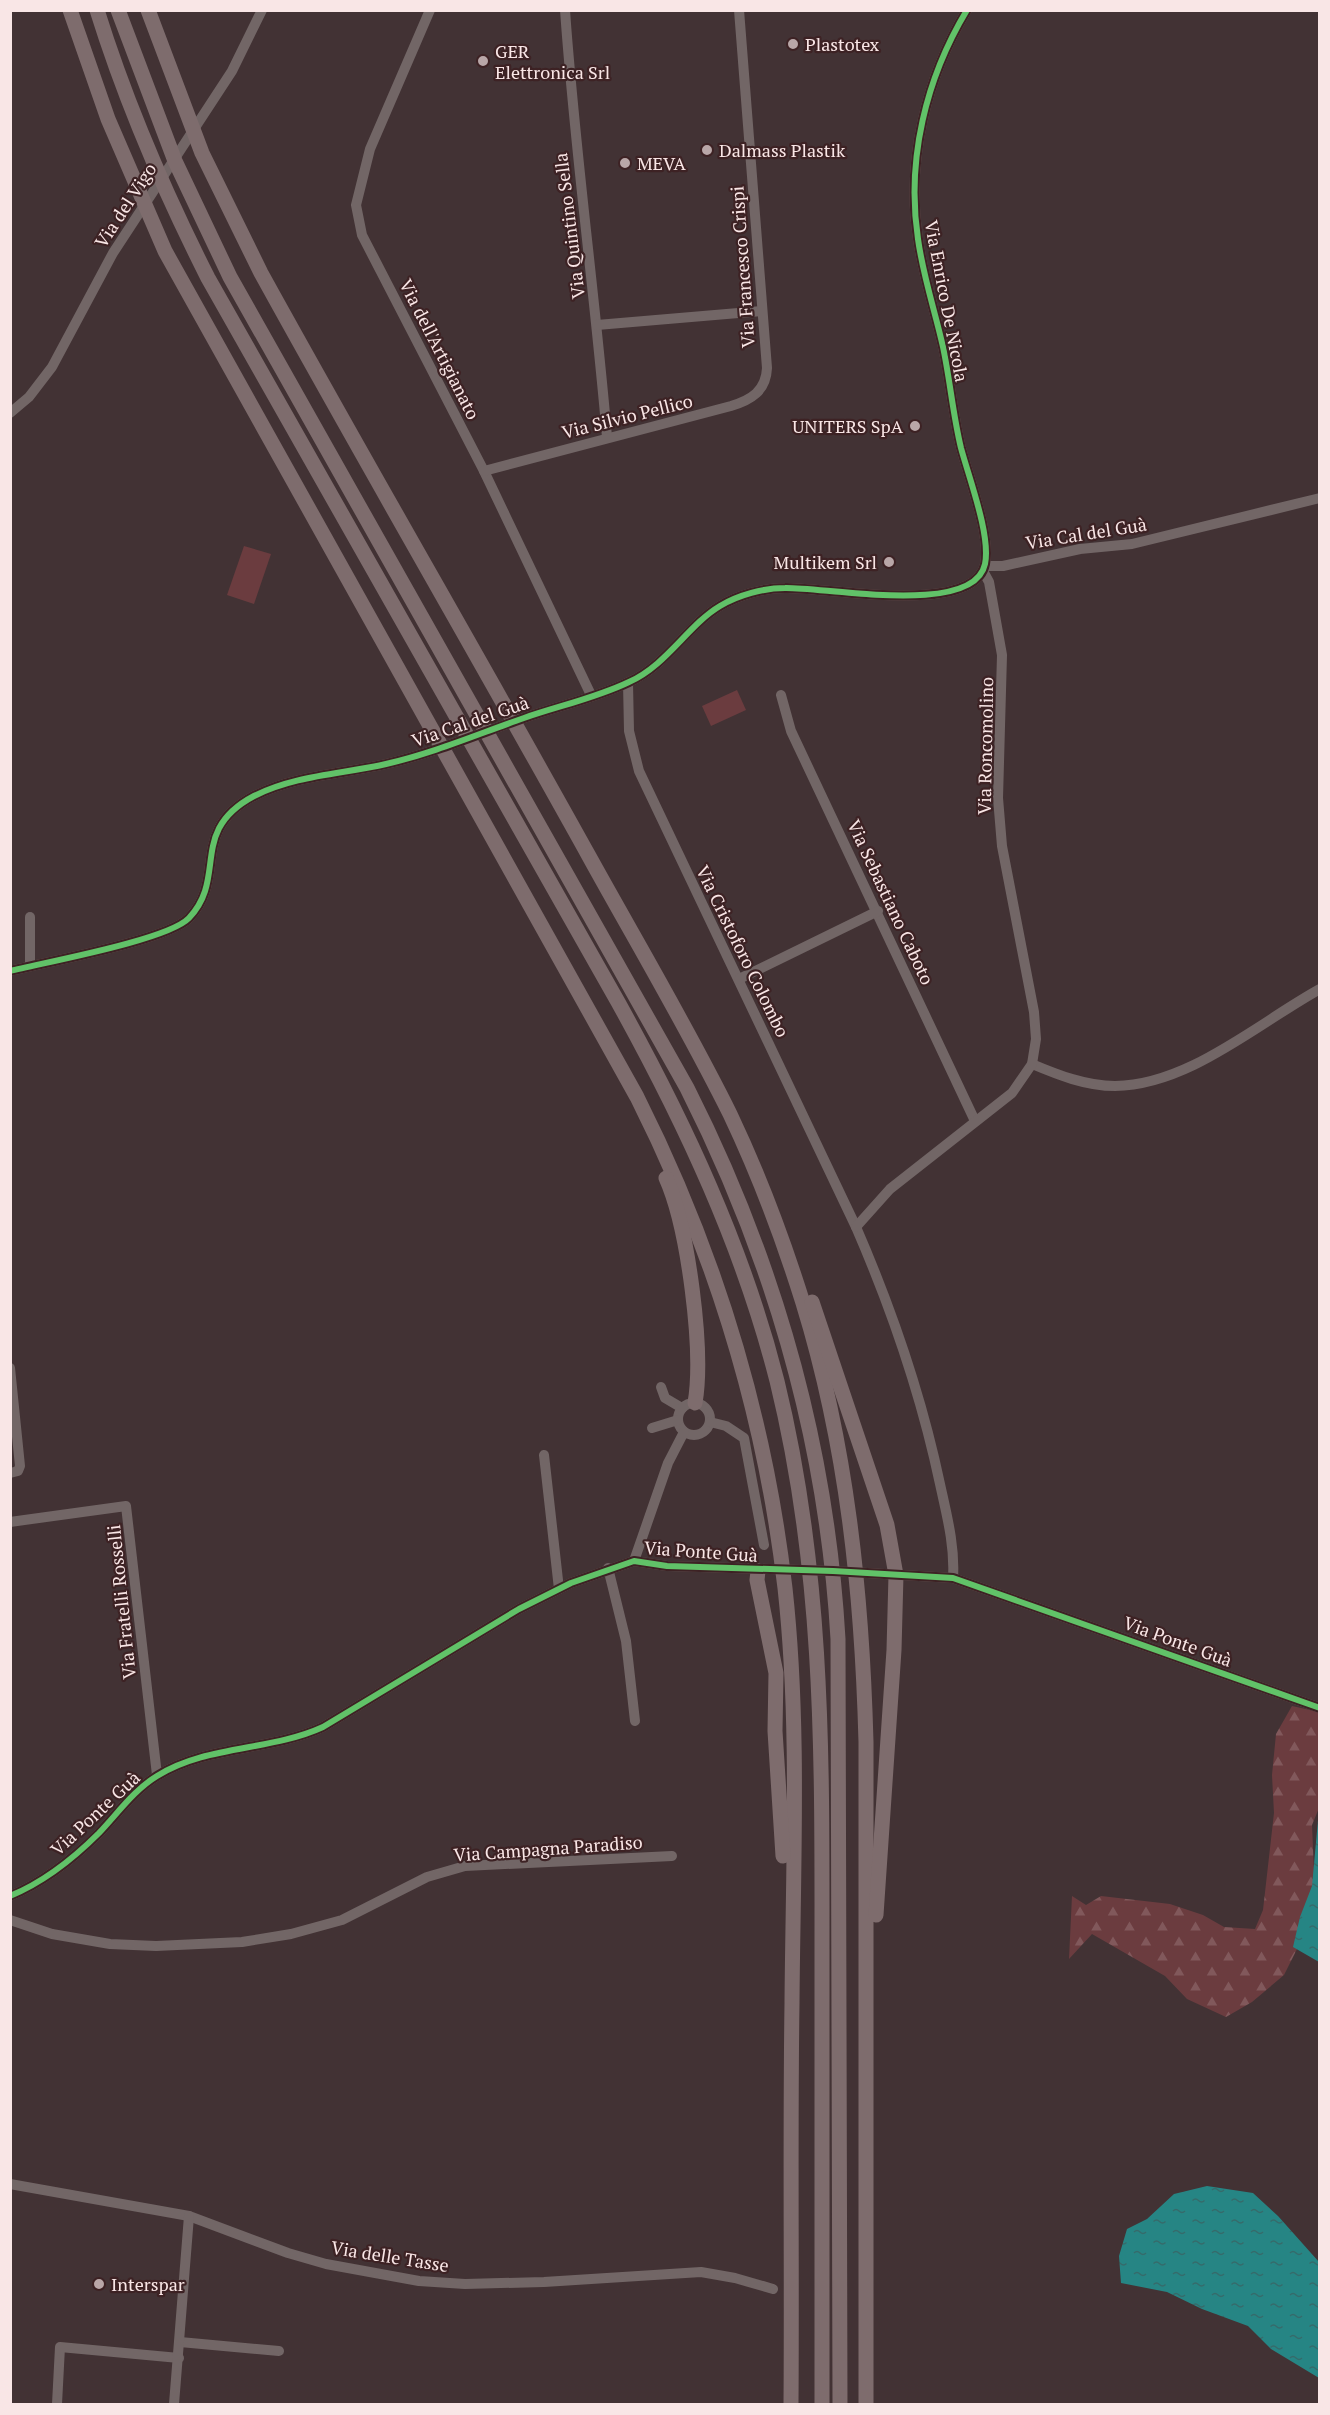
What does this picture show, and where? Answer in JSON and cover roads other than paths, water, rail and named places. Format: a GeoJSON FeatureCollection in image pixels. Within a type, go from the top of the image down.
{"type":"FeatureCollection","features":[{"type":"Feature","properties":{"kind":"highway"},"geometry":{"type":"LineString","coordinates":[[70,10],[108,119],[165,251],[602,1032],[662,1146],[704,1247],[729,1322],[763,1451],[775,1512],[790,1646],[793,1812],[791,2404]]}},
{"type":"Feature","properties":{"kind":"highway"},"geometry":{"type":"LineString","coordinates":[[97,10],[141,134],[175,213],[208,278],[667,1092],[720,1209],[765,1337],[789,1434],[802,1503],[819,1659],[822,1824],[822,2404]]}},
{"type":"Feature","properties":{"kind":"highway"},"geometry":{"type":"LineString","coordinates":[[118,10],[166,141],[226,269],[662,1042],[703,1120],[748,1221],[783,1326],[819,1473],[831,1553],[838,1639],[840,2404]]}},
{"type":"Feature","properties":{"kind":"highway"},"geometry":{"type":"LineString","coordinates":[[148,10],[202,153],[261,273],[665,990],[759,1167],[782,1218],[866,1459],[887,1525],[896,1575],[894,1650],[867,2021]]}},
{"type":"Feature","properties":{"kind":"highway"},"geometry":{"type":"LineString","coordinates":[[602,1032],[671,1189],[690,1278],[697,1349],[689,1406]]}},
{"type":"Feature","properties":{"kind":"highway"},"geometry":{"type":"LineString","coordinates":[[732,1118],[779,1234],[803,1305],[836,1431],[847,1496],[864,1661],[867,2021],[866,2404]]}},
{"type":"Feature","properties":{"kind":"highway"},"geometry":{"type":"LineString","coordinates":[[758,1570],[757,1580],[776,1673],[775,1731],[784,1883],[784,1942],[792,2018]]}},
{"type":"Feature","properties":{"kind":"street","name":"Via del Vigo"},"geometry":{"type":"LineString","coordinates":[[10,413],[29,397],[52,367],[136,216],[232,71],[262,10]]}},
{"type":"Feature","properties":{"kind":"street","name":"Via dell'Artigianato"},"geometry":{"type":"LineString","coordinates":[[430,10],[370,149],[356,205],[362,235],[484,471],[591,695]]}},
{"type":"Feature","properties":{"kind":"street","name":"Via Quintino Sella"},"geometry":{"type":"LineString","coordinates":[[565,10],[573,119],[597,325],[607,437]]}},
{"type":"Feature","properties":{"kind":"street","name":"Via Francesco Crispi"},"geometry":{"type":"LineString","coordinates":[[739,10],[766,377]]}},
{"type":"Feature","properties":{"kind":"street","name":"Via Enrico De Nicola"},"geometry":{"type":"LineString","coordinates":[[967,10],[948,46],[924,109],[914,188],[922,265],[944,350],[958,434],[984,533],[984,569]]}},
{"type":"Feature","properties":{"kind":"street"},"geometry":{"type":"LineString","coordinates":[[597,325],[762,312]]}},
{"type":"Feature","properties":{"kind":"street","name":"Via Silvio Pellico"},"geometry":{"type":"LineString","coordinates":[[484,471],[744,402],[760,390],[766,377]]}},
{"type":"Feature","properties":{"kind":"street","name":"Via Cal del Guà"},"geometry":{"type":"LineString","coordinates":[[10,971],[150,937],[181,925],[195,911],[204,894],[216,831],[229,812],[251,797],[270,788],[305,778],[388,764],[439,749],[628,683],[663,659],[713,611],[738,598],[779,588],[890,595],[950,594],[970,585],[984,569],[1080,549],[1132,544],[1320,498]]}},
{"type":"Feature","properties":{"kind":"street","name":"Via Roncomolino"},"geometry":{"type":"LineString","coordinates":[[856,1227],[890,1189],[1012,1093],[1032,1064],[1036,1039],[1034,1012],[1002,846],[998,798],[1002,655],[989,582],[984,569]]}},
{"type":"Feature","properties":{"kind":"street","name":"Via Cristoforo Colombo"},"geometry":{"type":"LineString","coordinates":[[628,683],[629,731],[639,771],[856,1227],[888,1302],[928,1425],[955,1552],[953,1578]]}},
{"type":"Feature","properties":{"kind":"street","name":"Via Sebastiano Caboto"},"geometry":{"type":"LineString","coordinates":[[781,694],[791,731],[878,911],[975,1121]]}},
{"type":"Feature","properties":{"kind":"street"},"geometry":{"type":"LineString","coordinates":[[739,979],[878,911]]}},
{"type":"Feature","properties":{"kind":"street"},"geometry":{"type":"LineString","coordinates":[[30,917],[30,966]]}},
{"type":"Feature","properties":{"kind":"street"},"geometry":{"type":"LineString","coordinates":[[1032,1064],[1069,1079],[1113,1086],[1132,1085],[1191,1065],[1225,1048],[1320,988]]}},
{"type":"Feature","properties":{"kind":"street"},"geometry":{"type":"LineString","coordinates":[[10,1368],[20,1466],[18,1471],[10,1473]]}},
{"type":"Feature","properties":{"kind":"street"},"geometry":{"type":"LineString","coordinates":[[661,1388],[665,1398],[689,1406],[705,1407],[710,1422]]}},
{"type":"Feature","properties":{"kind":"street"},"geometry":{"type":"LineString","coordinates":[[652,1428],[678,1420],[689,1406]]}},
{"type":"Feature","properties":{"kind":"street"},"geometry":{"type":"LineString","coordinates":[[678,1420],[684,1432]]}},
{"type":"Feature","properties":{"kind":"street"},"geometry":{"type":"LineString","coordinates":[[684,1432],[700,1434],[710,1422]]}},
{"type":"Feature","properties":{"kind":"street"},"geometry":{"type":"LineString","coordinates":[[710,1422],[726,1426],[744,1438],[764,1545]]}},
{"type":"Feature","properties":{"kind":"street"},"geometry":{"type":"LineString","coordinates":[[634,1561],[668,1463],[684,1432]]}},
{"type":"Feature","properties":{"kind":"street"},"geometry":{"type":"LineString","coordinates":[[544,1455],[559,1589]]}},
{"type":"Feature","properties":{"kind":"street","name":"Via Fratelli Rosselli"},"geometry":{"type":"LineString","coordinates":[[10,1522],[126,1506],[157,1776]]}},
{"type":"Feature","properties":{"kind":"street","name":"Via Ponte Guà"},"geometry":{"type":"LineString","coordinates":[[10,1896],[32,1887],[59,1868],[100,1832],[138,1790],[157,1776],[202,1758],[299,1738],[323,1727],[519,1609],[608,1568],[634,1561],[667,1566],[953,1578],[1320,1708]]}},
{"type":"Feature","properties":{"kind":"street"},"geometry":{"type":"LineString","coordinates":[[608,1568],[626,1641],[634,1720]]}},
{"type":"Feature","properties":{"kind":"street","name":"Via Campagna Paradiso"},"geometry":{"type":"LineString","coordinates":[[10,1920],[44,1932],[110,1944],[156,1946],[242,1942],[291,1934],[342,1920],[427,1878],[465,1866],[672,1856]]}},
{"type":"Feature","properties":{"kind":"street","name":"Via delle Tasse"},"geometry":{"type":"LineString","coordinates":[[10,2184],[189,2216],[288,2253],[326,2264],[419,2281],[465,2284],[544,2282],[701,2272],[735,2278],[773,2289]]}},
{"type":"Feature","properties":{"kind":"street"},"geometry":{"type":"LineString","coordinates":[[174,2404],[189,2216]]}},
{"type":"Feature","properties":{"kind":"street"},"geometry":{"type":"LineString","coordinates":[[180,2342],[279,2351]]}},
{"type":"Feature","properties":{"kind":"street"},"geometry":{"type":"LineString","coordinates":[[57,2404],[60,2347],[179,2358]]}},
{"type":"Feature","properties":{"kind":"water"},"geometry":{"type":"Polygon","coordinates":[[[1319,1809],[1319,1962],[1293,1947],[1300,1917],[1312,1886],[1319,1809]]]}},
{"type":"Feature","properties":{"kind":"water"},"geometry":{"type":"Polygon","coordinates":[[[1207,2186],[1253,2193],[1278,2216],[1319,2262],[1319,2378],[1271,2349],[1248,2326],[1202,2309],[1167,2292],[1121,2283],[1119,2256],[1127,2229],[1147,2219],[1174,2194],[1207,2186]]]}},
{"type":"Feature","properties":{"kind":"place","name":"Plastotex"},"geometry":{"type":"Point","coordinates":[793,44]}},
{"type":"Feature","properties":{"kind":"place","name":"GER Elettronica Srl"},"geometry":{"type":"Point","coordinates":[483,61]}},
{"type":"Feature","properties":{"kind":"place","name":"Dalmass Plastik"},"geometry":{"type":"Point","coordinates":[707,150]}},
{"type":"Feature","properties":{"kind":"place","name":"MEVA"},"geometry":{"type":"Point","coordinates":[625,163]}},
{"type":"Feature","properties":{"kind":"place","name":"UNITERS SpA"},"geometry":{"type":"Point","coordinates":[915,426]}},
{"type":"Feature","properties":{"kind":"place","name":"Multikem Srl"},"geometry":{"type":"Point","coordinates":[889,562]}},
{"type":"Feature","properties":{"kind":"place","name":"Interspar"},"geometry":{"type":"Point","coordinates":[99,2284]}}]}
